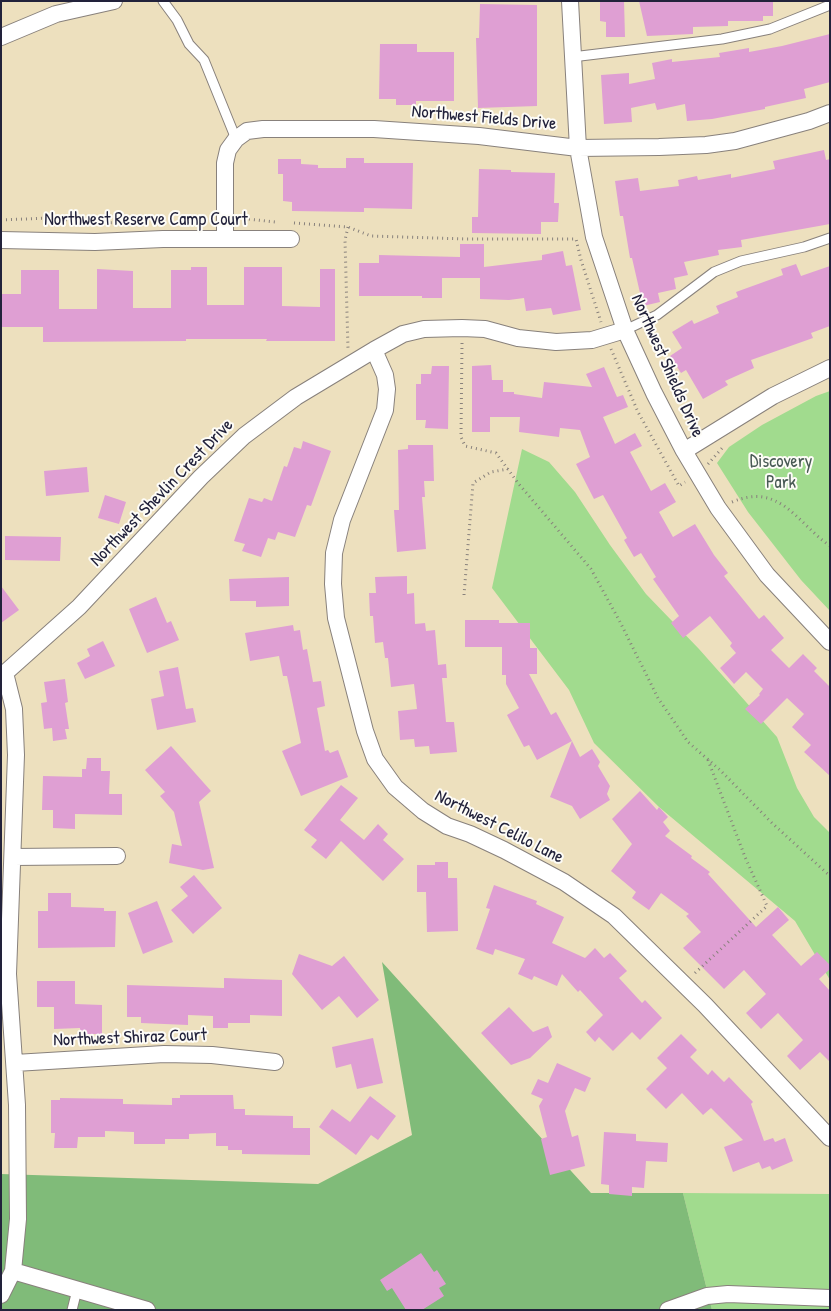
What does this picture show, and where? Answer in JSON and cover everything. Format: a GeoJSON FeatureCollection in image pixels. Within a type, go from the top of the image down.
{"type":"FeatureCollection","features":[{"type":"Feature","properties":{"kind":"street"},"geometry":{"type":"LineString","coordinates":[[1,37],[56,14],[114,1]]}},
{"type":"Feature","properties":{"kind":"street","name":"Northwest Shields Drive"},"geometry":{"type":"LineString","coordinates":[[570,1],[578,148],[594,238],[625,330],[684,452],[718,508],[767,575],[830,642]]}},
{"type":"Feature","properties":{"kind":"street","name":"Northwest Fields Drive"},"geometry":{"type":"LineString","coordinates":[[236,139],[248,131],[263,129],[374,129],[479,136],[578,148],[610,149],[706,145],[735,141],[830,114]]}},
{"type":"Feature","properties":{"kind":"street"},"geometry":{"type":"LineString","coordinates":[[224,239],[224,163],[228,150],[236,139]]}},
{"type":"Feature","properties":{"kind":"street","name":"Northwest Reserve Camp Court"},"geometry":{"type":"LineString","coordinates":[[1,240],[95,242],[163,239],[290,239]]}},
{"type":"Feature","properties":{"kind":"street","name":"Northwest Shevlin Crest Drive"},"geometry":{"type":"LineString","coordinates":[[3,674],[79,607],[201,477],[244,436],[296,397],[354,361],[403,334],[424,329],[485,329],[518,338],[556,342],[592,340],[625,330]]}},
{"type":"Feature","properties":{"kind":"street","name":"Northwest Celilo Lane"},"geometry":{"type":"LineString","coordinates":[[374,350],[385,375],[387,389],[384,410],[342,520],[334,552],[333,584],[336,618],[365,731],[375,759],[394,786],[422,811],[447,826],[504,850],[571,887],[614,916],[684,984],[830,1138]]}},
{"type":"Feature","properties":{"kind":"street"},"geometry":{"type":"LineString","coordinates":[[684,452],[773,396],[830,368]]}},
{"type":"Feature","properties":{"kind":"street"},"geometry":{"type":"LineString","coordinates":[[1,1294],[18,1219],[17,1105],[8,974],[16,754],[14,709],[3,674]]}},
{"type":"Feature","properties":{"kind":"street"},"geometry":{"type":"LineString","coordinates":[[12,857],[116,856]]}},
{"type":"Feature","properties":{"kind":"street","name":"Northwest Shiraz Court"},"geometry":{"type":"LineString","coordinates":[[15,1062],[164,1054],[212,1055],[275,1062]]}},
{"type":"Feature","properties":{"kind":"street"},"geometry":{"type":"LineString","coordinates":[[7,1269],[147,1310]]}},
{"type":"Feature","properties":{"kind":"street"},"geometry":{"type":"LineString","coordinates":[[668,1310],[707,1296],[728,1294],[830,1298]]}},
{"type":"Feature","properties":{"kind":"lane"},"geometry":{"type":"LineString","coordinates":[[163,1],[177,20],[189,44],[204,60],[236,139]]}},
{"type":"Feature","properties":{"kind":"lane"},"geometry":{"type":"LineString","coordinates":[[572,57],[722,39],[770,29],[830,5]]}},
{"type":"Feature","properties":{"kind":"lane"},"geometry":{"type":"LineString","coordinates":[[625,330],[657,315],[714,272],[742,261],[804,247],[830,238]]}},
{"type":"Feature","properties":{"kind":"lane"},"geometry":{"type":"LineString","coordinates":[[72,1310],[77,1290]]}},
{"type":"Feature","properties":{"kind":"path"},"geometry":{"type":"LineString","coordinates":[[348,227],[345,240],[347,346],[354,361]]}},
{"type":"Feature","properties":{"kind":"path"},"geometry":{"type":"LineString","coordinates":[[462,340],[461,437],[464,446],[496,453],[591,569],[658,698],[688,742],[772,824],[830,876]]}},
{"type":"Feature","properties":{"kind":"path"},"geometry":{"type":"LineString","coordinates":[[464,595],[473,483],[491,472],[508,469]]}},
{"type":"Feature","properties":{"kind":"path"},"geometry":{"type":"LineString","coordinates":[[718,508],[743,498],[760,496],[774,499],[787,506],[816,536],[830,546]]}},
{"type":"Feature","properties":{"kind":"path"},"geometry":{"type":"LineString","coordinates":[[684,984],[767,906],[745,857],[708,760]]}},
{"type":"Feature","properties":{"kind":"green space","name":"Discovery Park"},"geometry":{"type":"Polygon","coordinates":[[[830,391],[830,611],[801,580],[748,512],[717,463],[729,447],[762,425],[816,396],[830,391]]]}},
{"type":"Feature","properties":{"kind":"green space"},"geometry":{"type":"Polygon","coordinates":[[[522,449],[549,462],[575,492],[610,545],[646,594],[699,649],[777,737],[797,788],[814,817],[830,833],[830,980],[795,921],[659,807],[594,743],[569,690],[492,588],[522,449]]]}},
{"type":"Feature","properties":{"kind":"green space"},"geometry":{"type":"Polygon","coordinates":[[[382,962],[591,1193],[683,1193],[712,1310],[1,1310],[1,1174],[318,1184],[412,1135],[382,962]]]}},
{"type":"Feature","properties":{"kind":"green space"},"geometry":{"type":"Polygon","coordinates":[[[683,1193],[830,1194],[830,1310],[712,1310],[683,1193]]]}},
{"type":"Feature","properties":{"kind":"building"},"geometry":{"type":"Polygon","coordinates":[[[600,1],[624,1],[625,37],[606,37],[606,22],[600,21],[600,1]]]}},
{"type":"Feature","properties":{"kind":"building"},"geometry":{"type":"Polygon","coordinates":[[[639,1],[773,1],[773,16],[763,16],[763,21],[728,21],[728,26],[693,27],[693,34],[647,36],[639,1]]]}},
{"type":"Feature","properties":{"kind":"building"},"geometry":{"type":"Polygon","coordinates":[[[480,4],[537,5],[537,106],[478,108],[476,38],[479,38],[480,4]]]}},
{"type":"Feature","properties":{"kind":"building"},"geometry":{"type":"Polygon","coordinates":[[[830,34],[830,82],[804,89],[806,98],[765,107],[765,109],[712,119],[687,121],[685,104],[657,110],[655,103],[631,108],[632,122],[604,124],[601,75],[629,73],[629,84],[655,79],[652,63],[672,59],[672,62],[720,57],[719,53],[749,48],[749,52],[830,34]]]}},
{"type":"Feature","properties":{"kind":"building"},"geometry":{"type":"Polygon","coordinates":[[[380,44],[417,44],[417,52],[454,52],[454,101],[416,101],[416,105],[396,105],[396,99],[379,99],[380,44]]]}},
{"type":"Feature","properties":{"kind":"building"},"geometry":{"type":"Polygon","coordinates":[[[824,150],[826,160],[830,159],[830,224],[741,240],[742,247],[718,250],[719,255],[684,262],[688,275],[674,278],[676,289],[658,293],[660,302],[643,306],[632,258],[630,258],[623,216],[620,216],[615,181],[638,178],[640,191],[679,186],[678,180],[697,176],[698,180],[731,174],[731,178],[775,169],[773,161],[824,150]]]}},
{"type":"Feature","properties":{"kind":"building"},"geometry":{"type":"Polygon","coordinates":[[[346,158],[364,158],[364,163],[413,163],[412,209],[364,208],[364,212],[292,211],[292,202],[283,201],[283,174],[278,174],[278,159],[301,159],[301,164],[318,165],[318,168],[346,168],[346,158]]]}},
{"type":"Feature","properties":{"kind":"building"},"geometry":{"type":"Polygon","coordinates":[[[479,169],[555,173],[554,203],[559,203],[558,222],[541,222],[541,234],[472,233],[472,217],[478,217],[479,169]]]}},
{"type":"Feature","properties":{"kind":"building"},"geometry":{"type":"Polygon","coordinates":[[[460,244],[484,244],[484,267],[542,260],[542,255],[563,251],[566,266],[572,265],[581,310],[553,315],[551,308],[526,311],[524,298],[509,300],[480,299],[480,278],[442,278],[442,298],[422,298],[422,296],[359,296],[359,263],[379,263],[379,255],[460,257],[460,244]]]}},
{"type":"Feature","properties":{"kind":"building"},"geometry":{"type":"Polygon","coordinates":[[[796,264],[801,276],[830,266],[830,326],[811,333],[813,338],[751,360],[754,368],[725,381],[728,385],[703,399],[686,370],[681,373],[670,356],[682,348],[672,332],[692,320],[694,324],[719,313],[716,306],[738,297],[736,292],[783,275],[781,269],[796,264]]]}},
{"type":"Feature","properties":{"kind":"building"},"geometry":{"type":"Polygon","coordinates":[[[191,267],[207,267],[207,305],[244,305],[244,267],[282,267],[282,306],[320,307],[320,269],[335,269],[335,341],[186,339],[186,341],[43,342],[43,327],[1,327],[1,294],[21,294],[21,270],[59,270],[59,309],[97,309],[97,269],[133,271],[133,308],[171,308],[171,270],[191,270],[191,267]]]}},
{"type":"Feature","properties":{"kind":"building"},"geometry":{"type":"Polygon","coordinates":[[[491,365],[492,380],[503,380],[503,392],[514,392],[514,394],[542,398],[544,382],[592,387],[586,374],[604,367],[617,397],[623,395],[628,407],[603,417],[615,444],[635,433],[642,446],[630,452],[651,491],[665,483],[676,502],[659,512],[673,537],[695,524],[714,555],[728,573],[724,576],[759,619],[764,615],[784,638],[771,650],[789,668],[803,654],[817,668],[814,671],[830,687],[830,776],[804,752],[811,745],[792,727],[804,714],[787,698],[761,724],[745,709],[760,695],[763,689],[746,672],[734,684],[720,668],[736,653],[730,646],[732,643],[710,616],[683,638],[671,623],[679,616],[653,579],[656,577],[641,553],[634,557],[624,540],[627,538],[603,495],[594,499],[576,464],[590,457],[580,430],[560,428],[559,437],[519,432],[520,417],[490,417],[490,432],[472,432],[472,366],[491,365]]]}},
{"type":"Feature","properties":{"kind":"building"},"geometry":{"type":"Polygon","coordinates":[[[432,366],[449,366],[448,429],[425,428],[426,420],[416,420],[416,384],[421,384],[421,374],[431,374],[432,366]]]}},
{"type":"Feature","properties":{"kind":"building"},"geometry":{"type":"Polygon","coordinates":[[[303,441],[331,451],[311,506],[307,505],[295,537],[278,532],[275,540],[268,538],[261,557],[242,551],[245,544],[234,541],[249,498],[262,502],[264,498],[272,501],[284,466],[287,467],[294,447],[301,449],[303,441]]]}},
{"type":"Feature","properties":{"kind":"building"},"geometry":{"type":"Polygon","coordinates":[[[408,445],[433,445],[434,481],[424,481],[425,497],[422,497],[426,549],[397,552],[394,510],[399,510],[398,450],[408,449],[408,445]]]}},
{"type":"Feature","properties":{"kind":"building"},"geometry":{"type":"Polygon","coordinates":[[[87,467],[89,492],[46,496],[44,471],[87,467]]]}},
{"type":"Feature","properties":{"kind":"building"},"geometry":{"type":"Polygon","coordinates":[[[105,495],[126,502],[119,524],[98,518],[105,495]]]}},
{"type":"Feature","properties":{"kind":"building"},"geometry":{"type":"Polygon","coordinates":[[[5,536],[61,537],[60,561],[5,560],[5,536]]]}},
{"type":"Feature","properties":{"kind":"building"},"geometry":{"type":"Polygon","coordinates":[[[407,576],[407,594],[414,593],[415,624],[425,623],[426,631],[435,630],[438,665],[446,664],[447,678],[442,678],[446,722],[454,722],[457,752],[430,754],[429,746],[415,747],[414,739],[400,740],[398,711],[417,709],[414,684],[391,687],[388,658],[385,658],[383,642],[375,643],[373,616],[370,616],[369,593],[376,593],[375,577],[407,576]]]}},
{"type":"Feature","properties":{"kind":"building"},"geometry":{"type":"Polygon","coordinates":[[[289,577],[289,606],[256,607],[256,601],[230,601],[229,579],[289,577]]]}},
{"type":"Feature","properties":{"kind":"building"},"geometry":{"type":"Polygon","coordinates":[[[1,586],[19,610],[1,623],[1,586]]]}},
{"type":"Feature","properties":{"kind":"building"},"geometry":{"type":"Polygon","coordinates":[[[156,597],[167,623],[171,621],[179,640],[147,653],[129,609],[156,597]]]}},
{"type":"Feature","properties":{"kind":"building"},"geometry":{"type":"Polygon","coordinates":[[[465,620],[499,620],[499,623],[530,623],[530,648],[537,648],[537,674],[529,674],[551,715],[556,712],[572,741],[537,760],[529,745],[524,747],[507,715],[519,708],[506,684],[506,675],[502,675],[502,647],[465,647],[465,620]]]}},
{"type":"Feature","properties":{"kind":"building"},"geometry":{"type":"Polygon","coordinates":[[[293,625],[294,631],[300,630],[303,650],[307,649],[313,682],[321,681],[325,706],[317,708],[325,751],[328,750],[330,753],[338,750],[348,777],[301,796],[282,751],[301,743],[287,676],[283,676],[279,656],[250,661],[245,633],[293,625]]]}},
{"type":"Feature","properties":{"kind":"building"},"geometry":{"type":"Polygon","coordinates":[[[103,641],[115,666],[85,679],[77,663],[90,656],[87,649],[103,641]]]}},
{"type":"Feature","properties":{"kind":"building"},"geometry":{"type":"Polygon","coordinates":[[[178,667],[186,709],[193,708],[196,722],[157,730],[151,699],[164,696],[159,671],[178,667]]]}},
{"type":"Feature","properties":{"kind":"building"},"geometry":{"type":"Polygon","coordinates":[[[65,679],[68,702],[65,703],[69,729],[65,729],[67,739],[53,741],[52,728],[44,729],[41,703],[47,702],[44,682],[65,679]]]}},
{"type":"Feature","properties":{"kind":"building"},"geometry":{"type":"Polygon","coordinates":[[[572,741],[580,757],[592,749],[600,762],[598,766],[610,786],[607,794],[610,800],[580,819],[572,806],[550,797],[572,741]]]}},
{"type":"Feature","properties":{"kind":"building"},"geometry":{"type":"Polygon","coordinates":[[[171,746],[211,791],[199,802],[214,868],[203,870],[169,863],[172,844],[182,846],[174,812],[160,796],[165,792],[145,770],[171,746]]]}},
{"type":"Feature","properties":{"kind":"building"},"geometry":{"type":"Polygon","coordinates":[[[87,758],[101,758],[101,771],[110,771],[109,794],[122,794],[122,815],[75,814],[75,829],[53,828],[53,810],[42,810],[43,776],[82,777],[82,769],[86,769],[87,758]]]}},
{"type":"Feature","properties":{"kind":"building"},"geometry":{"type":"Polygon","coordinates":[[[341,785],[358,798],[340,820],[364,840],[378,824],[388,834],[383,840],[404,859],[383,881],[341,841],[326,859],[311,847],[317,840],[304,830],[341,785]]]}},
{"type":"Feature","properties":{"kind":"building"},"geometry":{"type":"Polygon","coordinates":[[[640,791],[657,810],[659,807],[668,817],[663,822],[670,831],[665,836],[710,872],[708,874],[756,927],[778,907],[789,920],[772,935],[801,966],[817,952],[830,965],[830,969],[819,979],[830,991],[830,1062],[820,1052],[800,1070],[787,1056],[803,1040],[778,1013],[761,1029],[746,1013],[766,994],[744,970],[724,989],[683,948],[701,932],[686,916],[689,914],[661,893],[649,910],[632,898],[636,892],[611,871],[632,844],[612,819],[640,791]]]}},
{"type":"Feature","properties":{"kind":"building"},"geometry":{"type":"Polygon","coordinates":[[[435,862],[448,862],[448,878],[457,878],[458,931],[427,932],[426,892],[417,892],[417,865],[435,865],[435,862]]]}},
{"type":"Feature","properties":{"kind":"building"},"geometry":{"type":"Polygon","coordinates":[[[194,875],[222,908],[193,934],[171,910],[188,896],[180,887],[194,875]]]}},
{"type":"Feature","properties":{"kind":"building"},"geometry":{"type":"Polygon","coordinates":[[[494,885],[537,901],[536,904],[564,917],[552,943],[585,958],[595,948],[604,958],[610,953],[627,971],[619,978],[642,1003],[645,1000],[662,1018],[640,1040],[632,1032],[613,1051],[599,1037],[595,1042],[586,1032],[603,1015],[562,974],[557,986],[534,976],[532,980],[518,974],[525,959],[495,949],[493,955],[476,949],[490,909],[486,908],[494,885]]]}},
{"type":"Feature","properties":{"kind":"building"},"geometry":{"type":"Polygon","coordinates":[[[48,893],[71,893],[71,907],[104,908],[104,911],[116,911],[115,947],[38,948],[38,911],[48,911],[48,893]]]}},
{"type":"Feature","properties":{"kind":"building"},"geometry":{"type":"Polygon","coordinates":[[[157,901],[173,942],[143,954],[128,913],[157,901]]]}},
{"type":"Feature","properties":{"kind":"building"},"geometry":{"type":"Polygon","coordinates":[[[299,954],[332,966],[344,956],[379,1000],[357,1018],[339,996],[322,1010],[292,974],[299,954]]]}},
{"type":"Feature","properties":{"kind":"building"},"geometry":{"type":"Polygon","coordinates":[[[224,978],[282,980],[282,1016],[250,1015],[250,1023],[228,1023],[228,1028],[213,1028],[213,1016],[188,1015],[188,1025],[141,1023],[141,1017],[127,1017],[127,985],[224,988],[224,978]]]}},
{"type":"Feature","properties":{"kind":"building"},"geometry":{"type":"Polygon","coordinates":[[[37,981],[75,981],[75,1004],[102,1005],[102,1034],[80,1034],[80,1028],[54,1029],[54,1007],[37,1007],[37,981]]]}},
{"type":"Feature","properties":{"kind":"building"},"geometry":{"type":"Polygon","coordinates":[[[509,1007],[533,1032],[548,1026],[552,1037],[530,1058],[511,1065],[481,1033],[509,1007]]]}},
{"type":"Feature","properties":{"kind":"building"},"geometry":{"type":"Polygon","coordinates":[[[681,1034],[697,1050],[690,1057],[708,1075],[712,1070],[724,1082],[729,1077],[753,1102],[751,1104],[764,1141],[773,1138],[775,1142],[785,1138],[793,1161],[772,1170],[770,1166],[762,1169],[759,1162],[733,1172],[724,1147],[743,1140],[711,1108],[703,1115],[682,1093],[666,1109],[646,1089],[667,1068],[657,1058],[681,1034]]]}},
{"type":"Feature","properties":{"kind":"building"},"geometry":{"type":"Polygon","coordinates":[[[373,1038],[383,1083],[357,1089],[351,1064],[336,1068],[332,1047],[373,1038]]]}},
{"type":"Feature","properties":{"kind":"building"},"geometry":{"type":"Polygon","coordinates":[[[557,1063],[591,1078],[585,1092],[575,1088],[565,1111],[572,1137],[578,1135],[585,1166],[550,1175],[541,1139],[547,1137],[539,1106],[543,1099],[531,1094],[538,1079],[548,1083],[557,1063]]]}},
{"type":"Feature","properties":{"kind":"building"},"geometry":{"type":"Polygon","coordinates":[[[180,1095],[233,1095],[234,1109],[245,1109],[245,1115],[293,1116],[293,1128],[310,1128],[310,1155],[242,1154],[242,1150],[228,1150],[228,1146],[216,1146],[216,1133],[189,1134],[189,1139],[165,1139],[165,1144],[134,1144],[134,1132],[105,1131],[105,1137],[78,1137],[77,1148],[54,1148],[55,1133],[51,1133],[51,1100],[60,1100],[60,1098],[123,1099],[123,1104],[172,1105],[172,1098],[180,1098],[180,1095]]]}},
{"type":"Feature","properties":{"kind":"building"},"geometry":{"type":"Polygon","coordinates":[[[370,1096],[396,1116],[378,1140],[371,1135],[356,1155],[319,1127],[332,1109],[350,1122],[370,1096]]]}},
{"type":"Feature","properties":{"kind":"building"},"geometry":{"type":"Polygon","coordinates":[[[604,1132],[636,1134],[636,1141],[668,1143],[667,1162],[646,1161],[644,1188],[632,1187],[632,1196],[609,1194],[609,1185],[601,1184],[604,1132]]]}},
{"type":"Feature","properties":{"kind":"building"},"geometry":{"type":"Polygon","coordinates":[[[421,1253],[434,1272],[437,1270],[446,1284],[439,1288],[444,1296],[422,1310],[406,1310],[392,1288],[387,1291],[380,1280],[421,1253]]]}}]}
